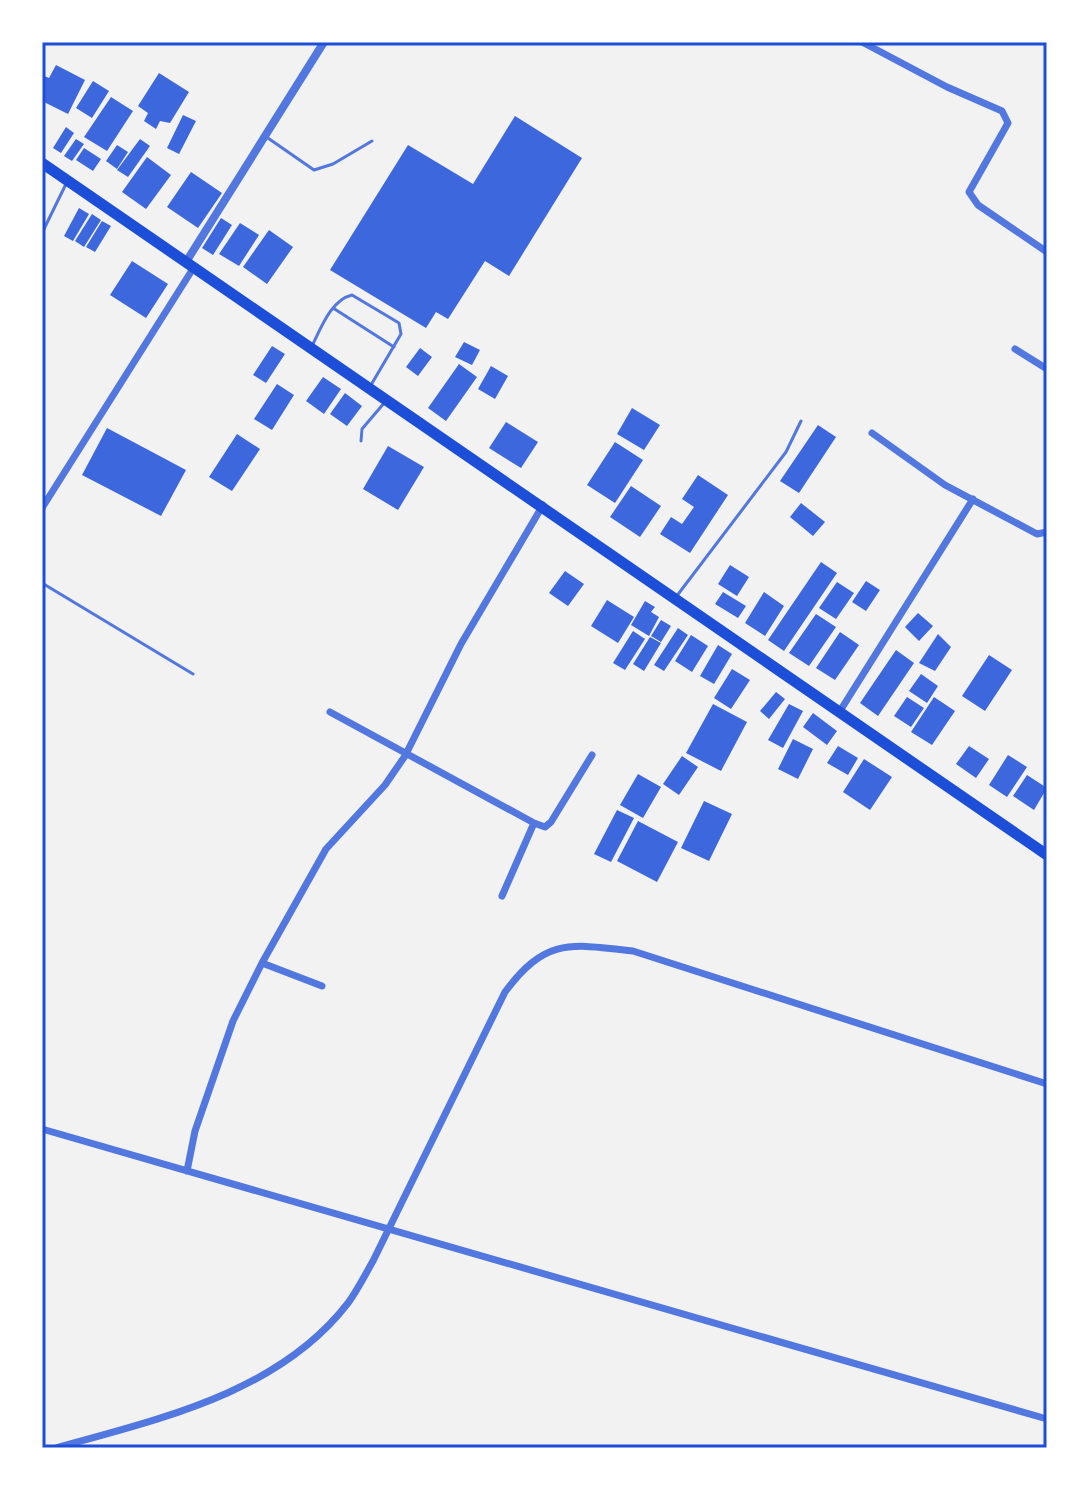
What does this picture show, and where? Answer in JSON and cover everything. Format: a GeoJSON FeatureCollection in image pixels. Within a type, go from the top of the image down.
{"type":"FeatureCollection","features":[{"type":"Feature","properties":{"kind":"highway"},"geometry":{"type":"LineString","coordinates":[[42,163],[385,402],[543,505],[1047,855]]}},
{"type":"Feature","properties":{"kind":"street"},"geometry":{"type":"LineString","coordinates":[[42,508],[324,42]]}},
{"type":"Feature","properties":{"kind":"street"},"geometry":{"type":"LineString","coordinates":[[862,42],[947,87],[1002,111],[1008,123],[972,183],[972,199],[1047,252]]}},
{"type":"Feature","properties":{"kind":"street"},"geometry":{"type":"LineString","coordinates":[[1015,349],[1047,369]]}},
{"type":"Feature","properties":{"kind":"street"},"geometry":{"type":"LineString","coordinates":[[872,433],[945,485],[1037,534],[1047,532]]}},
{"type":"Feature","properties":{"kind":"street"},"geometry":{"type":"LineString","coordinates":[[840,711],[973,499]]}},
{"type":"Feature","properties":{"kind":"street"},"geometry":{"type":"LineString","coordinates":[[187,1171],[195,1131],[224,1047],[262,963],[326,849],[385,785],[405,756],[461,644],[543,505]]}},
{"type":"Feature","properties":{"kind":"street"},"geometry":{"type":"LineString","coordinates":[[330,712],[405,756],[545,827],[592,755]]}},
{"type":"Feature","properties":{"kind":"street"},"geometry":{"type":"LineString","coordinates":[[502,896],[534,823]]}},
{"type":"Feature","properties":{"kind":"street"},"geometry":{"type":"LineString","coordinates":[[56,1448],[225,1395],[307,1344],[349,1302],[505,992],[525,965],[570,943],[633,951],[1047,1084]]}},
{"type":"Feature","properties":{"kind":"street"},"geometry":{"type":"LineString","coordinates":[[262,963],[322,986]]}},
{"type":"Feature","properties":{"kind":"street"},"geometry":{"type":"LineString","coordinates":[[42,1129],[750,1336],[1047,1419]]}},
{"type":"Feature","properties":{"kind":"lane"},"geometry":{"type":"LineString","coordinates":[[265,136],[314,170],[333,164],[372,141]]}},
{"type":"Feature","properties":{"kind":"lane"},"geometry":{"type":"LineString","coordinates":[[42,233],[68,181]]}},
{"type":"Feature","properties":{"kind":"lane"},"geometry":{"type":"LineString","coordinates":[[310,349],[333,308],[352,295],[399,323],[401,334],[368,390]]}},
{"type":"Feature","properties":{"kind":"lane"},"geometry":{"type":"LineString","coordinates":[[333,308],[394,347]]}},
{"type":"Feature","properties":{"kind":"lane"},"geometry":{"type":"LineString","coordinates":[[361,441],[362,429],[385,402]]}},
{"type":"Feature","properties":{"kind":"lane"},"geometry":{"type":"LineString","coordinates":[[676,597],[786,452],[801,421]]}},
{"type":"Feature","properties":{"kind":"lane"},"geometry":{"type":"LineString","coordinates":[[42,583],[193,674]]}},
{"type":"Feature","properties":{"kind":"building"},"geometry":{"type":"Polygon","coordinates":[[[56,65],[85,80],[68,114],[42,101],[42,75],[49,78],[56,65]]]}},
{"type":"Feature","properties":{"kind":"building"},"geometry":{"type":"Polygon","coordinates":[[[159,73],[189,92],[170,123],[160,121],[156,129],[144,121],[148,113],[138,106],[159,73]]]}},
{"type":"Feature","properties":{"kind":"building"},"geometry":{"type":"Polygon","coordinates":[[[93,81],[109,91],[92,118],[76,108],[93,81]]]}},
{"type":"Feature","properties":{"kind":"building"},"geometry":{"type":"Polygon","coordinates":[[[111,97],[133,111],[107,151],[84,137],[111,97]]]}},
{"type":"Feature","properties":{"kind":"building"},"geometry":{"type":"Polygon","coordinates":[[[183,115],[196,121],[179,154],[167,148],[183,115]]]}},
{"type":"Feature","properties":{"kind":"building"},"geometry":{"type":"Polygon","coordinates":[[[515,116],[582,158],[509,276],[485,261],[448,319],[436,312],[426,328],[330,270],[408,145],[473,184],[515,116]]]}},
{"type":"Feature","properties":{"kind":"building"},"geometry":{"type":"Polygon","coordinates":[[[66,127],[74,133],[61,153],[53,148],[66,127]]]}},
{"type":"Feature","properties":{"kind":"building"},"geometry":{"type":"Polygon","coordinates":[[[76,139],[84,144],[72,161],[64,156],[76,139]]]}},
{"type":"Feature","properties":{"kind":"building"},"geometry":{"type":"Polygon","coordinates":[[[140,139],[150,146],[128,177],[117,170],[140,139]]]}},
{"type":"Feature","properties":{"kind":"building"},"geometry":{"type":"Polygon","coordinates":[[[117,145],[128,152],[117,169],[106,161],[117,145]]]}},
{"type":"Feature","properties":{"kind":"building"},"geometry":{"type":"Polygon","coordinates":[[[84,148],[101,159],[93,171],[76,160],[84,148]]]}},
{"type":"Feature","properties":{"kind":"building"},"geometry":{"type":"Polygon","coordinates":[[[147,157],[171,175],[146,209],[122,192],[147,157]]]}},
{"type":"Feature","properties":{"kind":"building"},"geometry":{"type":"Polygon","coordinates":[[[191,172],[222,193],[198,228],[167,207],[191,172]]]}},
{"type":"Feature","properties":{"kind":"building"},"geometry":{"type":"Polygon","coordinates":[[[79,208],[89,214],[73,241],[64,236],[79,208]]]}},
{"type":"Feature","properties":{"kind":"building"},"geometry":{"type":"Polygon","coordinates":[[[92,214],[101,220],[84,247],[75,241],[92,214]]]}},
{"type":"Feature","properties":{"kind":"building"},"geometry":{"type":"Polygon","coordinates":[[[221,218],[232,225],[213,255],[202,248],[221,218]]]}},
{"type":"Feature","properties":{"kind":"building"},"geometry":{"type":"Polygon","coordinates":[[[102,221],[111,226],[95,252],[86,247],[102,221]]]}},
{"type":"Feature","properties":{"kind":"building"},"geometry":{"type":"Polygon","coordinates":[[[240,223],[259,235],[239,266],[219,254],[240,223]]]}},
{"type":"Feature","properties":{"kind":"building"},"geometry":{"type":"Polygon","coordinates":[[[269,230],[293,247],[267,284],[243,267],[269,230]]]}},
{"type":"Feature","properties":{"kind":"building"},"geometry":{"type":"Polygon","coordinates":[[[132,261],[168,284],[146,318],[110,295],[132,261]]]}},
{"type":"Feature","properties":{"kind":"building"},"geometry":{"type":"Polygon","coordinates":[[[464,342],[480,350],[472,365],[455,357],[464,342]]]}},
{"type":"Feature","properties":{"kind":"building"},"geometry":{"type":"Polygon","coordinates":[[[272,346],[285,354],[266,383],[253,375],[272,346]]]}},
{"type":"Feature","properties":{"kind":"building"},"geometry":{"type":"Polygon","coordinates":[[[420,348],[432,357],[418,376],[406,367],[420,348]]]}},
{"type":"Feature","properties":{"kind":"building"},"geometry":{"type":"Polygon","coordinates":[[[459,364],[477,377],[446,421],[428,408],[459,364]]]}},
{"type":"Feature","properties":{"kind":"building"},"geometry":{"type":"Polygon","coordinates":[[[491,366],[508,376],[495,399],[478,389],[491,366]]]}},
{"type":"Feature","properties":{"kind":"building"},"geometry":{"type":"Polygon","coordinates":[[[323,377],[341,389],[324,414],[306,401],[323,377]]]}},
{"type":"Feature","properties":{"kind":"building"},"geometry":{"type":"Polygon","coordinates":[[[277,384],[294,395],[272,430],[254,419],[277,384]]]}},
{"type":"Feature","properties":{"kind":"building"},"geometry":{"type":"Polygon","coordinates":[[[345,393],[362,406],[347,426],[330,414],[345,393]]]}},
{"type":"Feature","properties":{"kind":"building"},"geometry":{"type":"Polygon","coordinates":[[[632,408],[660,425],[644,450],[617,434],[632,408]]]}},
{"type":"Feature","properties":{"kind":"building"},"geometry":{"type":"Polygon","coordinates":[[[506,422],[538,442],[521,468],[489,448],[506,422]]]}},
{"type":"Feature","properties":{"kind":"building"},"geometry":{"type":"Polygon","coordinates":[[[818,425],[836,437],[799,493],[780,481],[818,425]]]}},
{"type":"Feature","properties":{"kind":"building"},"geometry":{"type":"Polygon","coordinates":[[[107,428],[186,470],[161,516],[82,475],[107,428]]]}},
{"type":"Feature","properties":{"kind":"building"},"geometry":{"type":"Polygon","coordinates":[[[237,434],[260,449],[232,491],[209,477],[237,434]]]}},
{"type":"Feature","properties":{"kind":"building"},"geometry":{"type":"Polygon","coordinates":[[[615,442],[643,460],[615,503],[587,485],[615,442]]]}},
{"type":"Feature","properties":{"kind":"building"},"geometry":{"type":"Polygon","coordinates":[[[388,446],[424,467],[398,510],[363,489],[388,446]]]}},
{"type":"Feature","properties":{"kind":"building"},"geometry":{"type":"Polygon","coordinates":[[[698,475],[728,495],[690,553],[660,534],[671,517],[682,524],[694,507],[682,499],[698,475]]]}},
{"type":"Feature","properties":{"kind":"building"},"geometry":{"type":"Polygon","coordinates":[[[631,486],[661,506],[640,537],[610,517],[631,486]]]}},
{"type":"Feature","properties":{"kind":"building"},"geometry":{"type":"Polygon","coordinates":[[[801,503],[825,522],[813,536],[790,517],[801,503]]]}},
{"type":"Feature","properties":{"kind":"building"},"geometry":{"type":"Polygon","coordinates":[[[821,562],[837,573],[784,651],[768,640],[821,562]]]}},
{"type":"Feature","properties":{"kind":"building"},"geometry":{"type":"Polygon","coordinates":[[[730,565],[749,577],[737,596],[718,584],[730,565]]]}},
{"type":"Feature","properties":{"kind":"building"},"geometry":{"type":"Polygon","coordinates":[[[565,571],[584,584],[568,606],[549,593],[565,571]]]}},
{"type":"Feature","properties":{"kind":"building"},"geometry":{"type":"Polygon","coordinates":[[[866,581],[880,590],[866,611],[852,602],[866,581]]]}},
{"type":"Feature","properties":{"kind":"building"},"geometry":{"type":"Polygon","coordinates":[[[837,582],[854,593],[836,619],[819,608],[837,582]]]}},
{"type":"Feature","properties":{"kind":"building"},"geometry":{"type":"Polygon","coordinates":[[[723,592],[746,606],[738,618],[715,604],[723,592]]]}},
{"type":"Feature","properties":{"kind":"building"},"geometry":{"type":"Polygon","coordinates":[[[764,592],[784,606],[765,636],[745,623],[764,592]]]}},
{"type":"Feature","properties":{"kind":"building"},"geometry":{"type":"Polygon","coordinates":[[[607,600],[634,617],[618,643],[591,626],[607,600]]]}},
{"type":"Feature","properties":{"kind":"building"},"geometry":{"type":"Polygon","coordinates":[[[645,601],[655,607],[651,612],[659,617],[649,636],[631,625],[645,601]]]}},
{"type":"Feature","properties":{"kind":"building"},"geometry":{"type":"Polygon","coordinates":[[[918,613],[933,626],[919,641],[905,627],[918,613]]]}},
{"type":"Feature","properties":{"kind":"building"},"geometry":{"type":"Polygon","coordinates":[[[816,614],[836,627],[809,666],[789,653],[816,614]]]}},
{"type":"Feature","properties":{"kind":"building"},"geometry":{"type":"Polygon","coordinates":[[[661,620],[671,626],[661,642],[651,636],[661,620]]]}},
{"type":"Feature","properties":{"kind":"building"},"geometry":{"type":"Polygon","coordinates":[[[678,628],[688,635],[664,671],[654,665],[678,628]]]}},
{"type":"Feature","properties":{"kind":"building"},"geometry":{"type":"Polygon","coordinates":[[[633,631],[645,639],[625,670],[613,663],[633,631]]]}},
{"type":"Feature","properties":{"kind":"building"},"geometry":{"type":"Polygon","coordinates":[[[840,632],[859,645],[835,680],[816,668],[840,632]]]}},
{"type":"Feature","properties":{"kind":"building"},"geometry":{"type":"Polygon","coordinates":[[[938,634],[951,647],[935,671],[919,663],[938,634]]]}},
{"type":"Feature","properties":{"kind":"building"},"geometry":{"type":"Polygon","coordinates":[[[691,635],[708,646],[692,672],[675,661],[691,635]]]}},
{"type":"Feature","properties":{"kind":"building"},"geometry":{"type":"Polygon","coordinates":[[[650,637],[661,643],[644,671],[633,664],[650,637]]]}},
{"type":"Feature","properties":{"kind":"building"},"geometry":{"type":"Polygon","coordinates":[[[718,645],[732,654],[714,684],[700,676],[718,645]]]}},
{"type":"Feature","properties":{"kind":"building"},"geometry":{"type":"Polygon","coordinates":[[[896,650],[914,663],[878,716],[860,703],[896,650]]]}},
{"type":"Feature","properties":{"kind":"building"},"geometry":{"type":"Polygon","coordinates":[[[989,655],[1012,670],[985,711],[962,696],[989,655]]]}},
{"type":"Feature","properties":{"kind":"building"},"geometry":{"type":"Polygon","coordinates":[[[732,669],[750,680],[731,709],[714,698],[732,669]]]}},
{"type":"Feature","properties":{"kind":"building"},"geometry":{"type":"Polygon","coordinates":[[[921,674],[938,686],[927,703],[909,691],[921,674]]]}},
{"type":"Feature","properties":{"kind":"building"},"geometry":{"type":"Polygon","coordinates":[[[776,692],[785,699],[769,719],[760,711],[776,692]]]}},
{"type":"Feature","properties":{"kind":"building"},"geometry":{"type":"Polygon","coordinates":[[[907,697],[924,708],[911,727],[894,716],[907,697]]]}},
{"type":"Feature","properties":{"kind":"building"},"geometry":{"type":"Polygon","coordinates":[[[934,697],[955,711],[932,745],[911,732],[934,697]]]}},
{"type":"Feature","properties":{"kind":"building"},"geometry":{"type":"Polygon","coordinates":[[[713,704],[747,722],[721,771],[686,753],[713,704]]]}},
{"type":"Feature","properties":{"kind":"building"},"geometry":{"type":"Polygon","coordinates":[[[789,704],[803,711],[783,748],[768,740],[789,704]]]}},
{"type":"Feature","properties":{"kind":"building"},"geometry":{"type":"Polygon","coordinates":[[[813,713],[837,731],[827,745],[803,727],[813,713]]]}},
{"type":"Feature","properties":{"kind":"building"},"geometry":{"type":"Polygon","coordinates":[[[793,739],[813,749],[798,779],[778,769],[793,739]]]}},
{"type":"Feature","properties":{"kind":"building"},"geometry":{"type":"Polygon","coordinates":[[[838,746],[858,758],[848,775],[827,763],[838,746]]]}},
{"type":"Feature","properties":{"kind":"building"},"geometry":{"type":"Polygon","coordinates":[[[969,746],[989,759],[976,778],[956,764],[969,746]]]}},
{"type":"Feature","properties":{"kind":"building"},"geometry":{"type":"Polygon","coordinates":[[[1008,755],[1027,767],[1007,797],[989,785],[1008,755]]]}},
{"type":"Feature","properties":{"kind":"building"},"geometry":{"type":"Polygon","coordinates":[[[682,756],[698,767],[679,795],[663,784],[682,756]]]}},
{"type":"Feature","properties":{"kind":"building"},"geometry":{"type":"Polygon","coordinates":[[[864,759],[892,777],[870,810],[843,792],[864,759]]]}},
{"type":"Feature","properties":{"kind":"building"},"geometry":{"type":"Polygon","coordinates":[[[638,774],[661,787],[643,818],[620,805],[638,774]]]}},
{"type":"Feature","properties":{"kind":"building"},"geometry":{"type":"Polygon","coordinates":[[[1027,775],[1047,788],[1034,810],[1013,796],[1027,775]]]}},
{"type":"Feature","properties":{"kind":"building"},"geometry":{"type":"Polygon","coordinates":[[[704,801],[732,814],[709,861],[681,848],[704,801]]]}},
{"type":"Feature","properties":{"kind":"building"},"geometry":{"type":"Polygon","coordinates":[[[617,810],[634,818],[611,862],[594,854],[617,810]]]}},
{"type":"Feature","properties":{"kind":"building"},"geometry":{"type":"Polygon","coordinates":[[[638,821],[678,842],[657,882],[617,861],[638,821]]]}}]}
